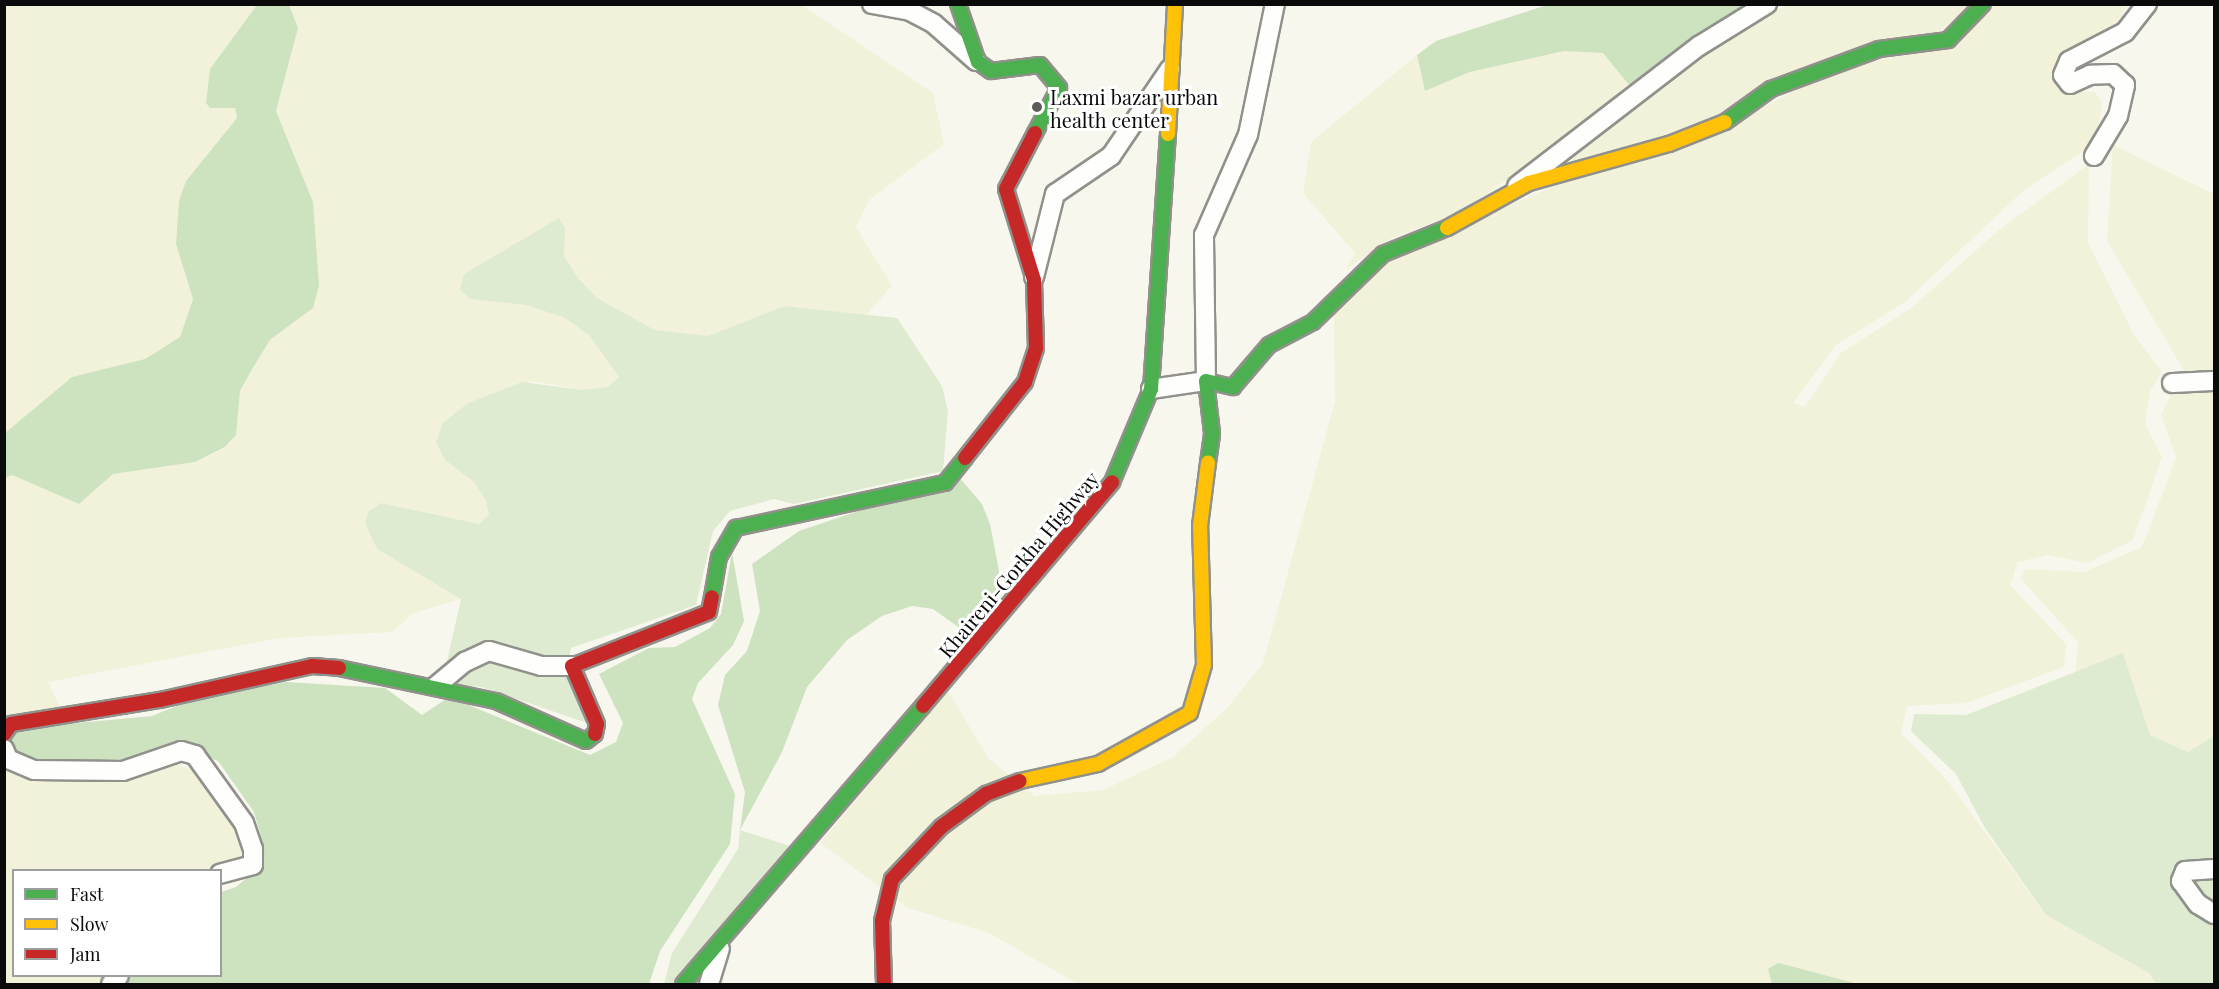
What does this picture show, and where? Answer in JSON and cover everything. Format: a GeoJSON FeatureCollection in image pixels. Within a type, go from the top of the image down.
{"type":"FeatureCollection","features":[{"type":"Feature","properties":{"kind":"street"},"geometry":{"type":"LineString","coordinates":[[872,4],[910,11],[934,24],[991,71],[1040,65],[1059,88],[1006,189],[1034,280]]}},
{"type":"Feature","properties":{"kind":"street"},"geometry":{"type":"LineString","coordinates":[[958,4],[978,62]]}},
{"type":"Feature","properties":{"kind":"street","name":"Khaireni-Gorkha Highway"},"geometry":{"type":"LineString","coordinates":[[683,984],[1108,491],[1141,423],[1151,389],[1175,4]]}},
{"type":"Feature","properties":{"kind":"street"},"geometry":{"type":"LineString","coordinates":[[884,984],[882,921],[892,879],[941,826],[986,794],[1039,774],[1098,764],[1190,713],[1204,664],[1200,526],[1212,433],[1206,381],[1204,235],[1248,135],[1275,4]]}},
{"type":"Feature","properties":{"kind":"street"},"geometry":{"type":"LineString","coordinates":[[1512,192],[1534,168],[1699,46],[1767,4]]}},
{"type":"Feature","properties":{"kind":"street"},"geometry":{"type":"LineString","coordinates":[[1151,389],[1206,381],[1233,387],[1269,345],[1313,322],[1383,254],[1428,238],[1512,192],[1669,144],[1734,118],[1771,89],[1879,49],[1948,40],[1983,4]]}},
{"type":"Feature","properties":{"kind":"street"},"geometry":{"type":"LineString","coordinates":[[2094,156],[2118,116],[2125,85],[2113,74],[2090,75],[2070,84],[2063,75],[2069,61],[2125,32],[2147,4]]}},
{"type":"Feature","properties":{"kind":"street"},"geometry":{"type":"LineString","coordinates":[[436,686],[465,662],[489,651],[541,666],[572,666],[709,612],[719,557],[736,528],[945,483],[1025,382],[1036,348],[1034,280],[1055,194],[1111,156],[1170,69]]}},
{"type":"Feature","properties":{"kind":"street"},"geometry":{"type":"LineString","coordinates":[[2172,383],[2214,381]]}},
{"type":"Feature","properties":{"kind":"street"},"geometry":{"type":"LineString","coordinates":[[4,734],[11,724],[160,700],[312,666],[362,669],[496,701],[586,741],[595,736],[597,724],[572,666]]}},
{"type":"Feature","properties":{"kind":"street"},"geometry":{"type":"LineString","coordinates":[[4,750],[8,759],[34,770],[123,771],[181,752],[195,755],[244,823],[253,849],[253,865],[222,873]]}},
{"type":"Feature","properties":{"kind":"street"},"geometry":{"type":"LineString","coordinates":[[2214,868],[2185,871],[2181,881],[2198,904],[2214,914]]}},
{"type":"Feature","properties":{"kind":"street"},"geometry":{"type":"LineString","coordinates":[[709,984],[724,935]]}},
{"type":"Feature","properties":{"kind":"green space"},"geometry":{"type":"Polygon","coordinates":[[[5,5],[257,5],[210,69],[210,108],[235,107],[237,118],[186,181],[176,244],[193,299],[180,337],[145,359],[72,377],[5,433],[5,5]]]}},
{"type":"Feature","properties":{"kind":"green space"},"geometry":{"type":"Polygon","coordinates":[[[257,5],[289,5],[298,28],[276,111],[313,202],[319,286],[313,308],[270,340],[240,391],[236,435],[225,447],[195,462],[113,474],[79,504],[12,475],[5,478],[5,433],[72,377],[145,359],[180,337],[193,299],[176,244],[179,201],[186,181],[237,118],[235,108],[210,108],[206,103],[210,69],[257,5]]]}},
{"type":"Feature","properties":{"kind":"green space"},"geometry":{"type":"Polygon","coordinates":[[[289,5],[802,5],[933,93],[944,144],[869,200],[856,227],[892,286],[866,315],[784,306],[708,336],[655,330],[597,298],[578,278],[564,256],[563,233],[470,299],[526,305],[565,318],[590,336],[620,377],[608,387],[582,390],[530,381],[468,403],[445,460],[474,482],[486,501],[489,514],[478,524],[381,503],[377,549],[461,599],[414,613],[392,632],[280,638],[48,682],[64,715],[5,717],[5,478],[12,475],[79,504],[113,474],[195,462],[225,448],[236,435],[240,391],[270,340],[313,308],[313,202],[276,111],[298,28],[289,5]]]}},
{"type":"Feature","properties":{"kind":"green space"},"geometry":{"type":"Polygon","coordinates":[[[1547,5],[1753,5],[1692,38],[1634,91],[1603,53],[1564,51],[1470,72],[1425,91],[1417,55],[1436,41],[1547,5]]]}},
{"type":"Feature","properties":{"kind":"green space"},"geometry":{"type":"Polygon","coordinates":[[[1788,5],[1971,5],[1938,33],[1591,162],[1554,159],[1742,24],[1788,5]]]}},
{"type":"Feature","properties":{"kind":"green space"},"geometry":{"type":"Polygon","coordinates":[[[1991,5],[2128,5],[2119,20],[2067,56],[2055,74],[2060,91],[2095,92],[2102,102],[2099,125],[2082,152],[2023,191],[1905,302],[1836,345],[1793,403],[1805,407],[1841,353],[1911,308],[1999,230],[2089,164],[2088,243],[2134,335],[2162,372],[2150,391],[2145,424],[2162,457],[2133,540],[2087,563],[2048,555],[2018,562],[2010,585],[2066,644],[2064,667],[1966,703],[1907,706],[1901,733],[1946,779],[2046,915],[2149,973],[2156,984],[1858,984],[1778,963],[1772,984],[1078,984],[989,933],[908,908],[820,843],[948,691],[988,758],[1035,796],[1103,790],[1173,757],[1228,707],[1263,663],[1335,401],[1334,309],[1389,259],[1547,189],[1735,122],[1832,71],[1953,43],[1991,5]]]}},
{"type":"Feature","properties":{"kind":"green space"},"geometry":{"type":"Polygon","coordinates":[[[1564,51],[1603,53],[1634,91],[1485,195],[1448,217],[1392,238],[1345,270],[1355,253],[1303,193],[1311,142],[1417,55],[1425,91],[1470,72],[1564,51]]]}},
{"type":"Feature","properties":{"kind":"green space"},"geometry":{"type":"Polygon","coordinates":[[[2113,145],[2214,194],[2214,736],[2188,752],[2150,735],[2123,653],[2075,674],[2078,642],[2021,579],[2025,569],[2084,572],[2142,547],[2176,458],[2161,415],[2183,369],[2107,241],[2113,145]]]}},
{"type":"Feature","properties":{"kind":"green space"},"geometry":{"type":"Polygon","coordinates":[[[559,218],[565,228],[564,256],[578,278],[597,298],[655,330],[708,336],[784,306],[897,318],[942,386],[948,411],[943,471],[794,504],[774,499],[730,511],[713,531],[696,605],[571,648],[566,675],[587,723],[482,687],[434,684],[444,674],[461,599],[377,549],[365,523],[368,512],[381,503],[479,524],[489,514],[486,501],[474,482],[445,460],[436,442],[443,423],[468,403],[522,382],[582,390],[608,387],[619,377],[590,336],[565,318],[526,305],[470,299],[460,290],[464,274],[559,218]]]}},
{"type":"Feature","properties":{"kind":"green space"},"geometry":{"type":"Polygon","coordinates":[[[959,477],[982,504],[990,524],[1001,581],[988,619],[968,634],[933,609],[912,606],[882,616],[847,640],[807,687],[782,752],[740,830],[745,792],[718,705],[725,675],[747,651],[760,611],[752,564],[799,531],[959,477]]]}},
{"type":"Feature","properties":{"kind":"green space"},"geometry":{"type":"Polygon","coordinates":[[[732,552],[744,621],[733,645],[698,683],[692,699],[735,794],[730,844],[660,951],[649,984],[123,984],[130,977],[222,977],[222,892],[236,887],[261,866],[264,847],[254,812],[218,761],[180,746],[120,767],[23,761],[11,755],[5,741],[13,729],[152,716],[194,699],[286,682],[385,688],[422,715],[449,697],[590,755],[616,742],[623,723],[599,674],[649,648],[675,647],[710,628],[721,614],[732,552]]]}},
{"type":"Feature","properties":{"kind":"green space"},"geometry":{"type":"Polygon","coordinates":[[[2123,653],[2150,735],[2188,752],[2214,736],[2214,984],[2156,984],[2149,973],[2046,915],[1985,828],[1956,774],[1911,731],[1914,714],[1966,715],[2123,653]]]}},
{"type":"Feature","properties":{"kind":"green space"},"geometry":{"type":"Polygon","coordinates":[[[174,763],[192,770],[241,839],[244,860],[212,869],[12,869],[12,977],[110,977],[102,984],[5,984],[4,764],[174,763]]]}},
{"type":"Feature","properties":{"kind":"green space"},"geometry":{"type":"Polygon","coordinates":[[[740,830],[793,847],[678,984],[664,984],[672,953],[738,849],[740,830]]]}},
{"type":"Feature","properties":{"kind":"green space"},"geometry":{"type":"Polygon","coordinates":[[[1778,963],[1858,984],[1772,984],[1768,969],[1778,963]]]}},
{"type":"Feature","properties":{"kind":"traffic: fast"},"geometry":{"type":"LineString","coordinates":[[958,4],[978,62],[991,71],[1040,65],[1059,88],[1035,133]]}},
{"type":"Feature","properties":{"kind":"traffic: fast"},"geometry":{"type":"LineString","coordinates":[[1725,122],[1771,89],[1879,49],[1948,40],[1983,4]]}},
{"type":"Feature","properties":{"kind":"traffic: fast"},"geometry":{"type":"LineString","coordinates":[[1112,482],[1151,389],[1168,134]]}},
{"type":"Feature","properties":{"kind":"traffic: fast"},"geometry":{"type":"LineString","coordinates":[[1208,463],[1212,433],[1206,381],[1233,387],[1269,345],[1313,322],[1383,254],[1447,228]]}},
{"type":"Feature","properties":{"kind":"traffic: fast"},"geometry":{"type":"LineString","coordinates":[[712,597],[719,557],[736,528],[945,483],[965,458]]}},
{"type":"Feature","properties":{"kind":"traffic: fast"},"geometry":{"type":"LineString","coordinates":[[339,668],[496,701],[586,741],[595,734]]}},
{"type":"Feature","properties":{"kind":"traffic: fast"},"geometry":{"type":"LineString","coordinates":[[683,984],[923,706]]}},
{"type":"Feature","properties":{"kind":"traffic: slow"},"geometry":{"type":"LineString","coordinates":[[1168,134],[1175,4]]}},
{"type":"Feature","properties":{"kind":"traffic: slow"},"geometry":{"type":"LineString","coordinates":[[1447,228],[1529,183],[1669,144],[1725,122]]}},
{"type":"Feature","properties":{"kind":"traffic: slow"},"geometry":{"type":"LineString","coordinates":[[1020,781],[1098,764],[1190,713],[1204,665],[1200,526],[1208,463]]}},
{"type":"Feature","properties":{"kind":"traffic: jam"},"geometry":{"type":"LineString","coordinates":[[965,458],[1025,382],[1036,348],[1034,280],[1006,189],[1035,133]]}},
{"type":"Feature","properties":{"kind":"traffic: jam"},"geometry":{"type":"LineString","coordinates":[[923,706],[1112,482]]}},
{"type":"Feature","properties":{"kind":"traffic: jam"},"geometry":{"type":"LineString","coordinates":[[595,734],[597,724],[572,666],[709,612],[712,597]]}},
{"type":"Feature","properties":{"kind":"traffic: jam"},"geometry":{"type":"LineString","coordinates":[[4,734],[11,724],[160,700],[312,666],[339,668]]}},
{"type":"Feature","properties":{"kind":"traffic: jam"},"geometry":{"type":"LineString","coordinates":[[884,984],[882,921],[892,879],[941,827],[986,794],[1020,781]]}},
{"type":"Feature","properties":{"kind":"place","name":"Laxmi bazar urban health center"},"geometry":{"type":"Point","coordinates":[1037,107]}}]}
